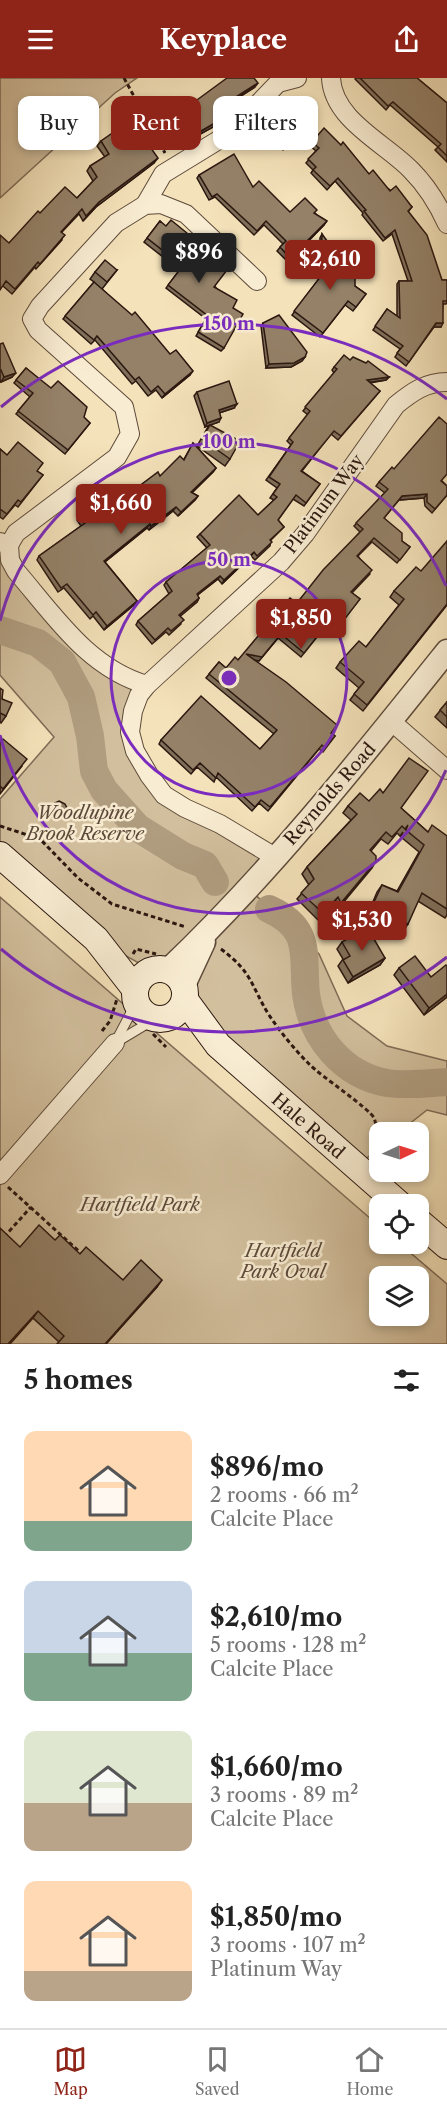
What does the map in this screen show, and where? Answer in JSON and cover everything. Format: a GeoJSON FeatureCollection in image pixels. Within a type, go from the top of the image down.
{"type":"FeatureCollection","features":[{"type":"Feature","properties":{"kind":"main road","name":"Hale Road"},"geometry":{"type":"LineString","coordinates":[[0,855],[96,939],[160,986],[218,1045],[388,1194]]}},
{"type":"Feature","properties":{"kind":"main road","name":"Hale Road"},"geometry":{"type":"LineString","coordinates":[[160,986],[147,1016],[157,1024],[218,1045]]}},
{"type":"Feature","properties":{"kind":"main road"},"geometry":{"type":"LineString","coordinates":[[157,1024],[178,1013],[160,986]]}},
{"type":"Feature","properties":{"kind":"main road"},"geometry":{"type":"LineString","coordinates":[[429,1230],[447,1246]]}},
{"type":"Feature","properties":{"kind":"street"},"geometry":{"type":"LineString","coordinates":[[145,205],[156,184],[172,167],[230,133],[278,83],[297,78]]}},
{"type":"Feature","properties":{"kind":"street"},"geometry":{"type":"LineString","coordinates":[[331,78],[334,94],[342,109],[411,170],[435,201],[447,224]]}},
{"type":"Feature","properties":{"kind":"street"},"geometry":{"type":"LineString","coordinates":[[258,281],[186,214],[161,204],[145,205],[116,223],[40,306],[32,319],[38,330],[124,407],[130,434],[117,457],[16,533],[5,544],[16,571],[84,650],[143,690],[130,732],[135,751],[164,795],[185,808],[220,824],[275,857]]}},
{"type":"Feature","properties":{"kind":"street","name":"Platinum Way"},"geometry":{"type":"LineString","coordinates":[[143,690],[281,562],[305,534],[396,405],[413,392],[435,382],[447,382]]}},
{"type":"Feature","properties":{"kind":"street","name":"Reynolds Road"},"geometry":{"type":"LineString","coordinates":[[160,986],[392,722],[447,651]]}},
{"type":"Feature","properties":{"kind":"street"},"geometry":{"type":"LineString","coordinates":[[392,722],[447,770]]}},
{"type":"Feature","properties":{"kind":"street"},"geometry":{"type":"LineString","coordinates":[[0,1177],[115,1043]]}},
{"type":"Feature","properties":{"kind":"lane"},"geometry":{"type":"LineString","coordinates":[[115,1043],[160,986]]}},
{"type":"Feature","properties":{"kind":"lane"},"geometry":{"type":"LineString","coordinates":[[115,1043],[157,1024]]}},
{"type":"Feature","properties":{"kind":"path"},"geometry":{"type":"LineString","coordinates":[[124,78],[172,167]]}},
{"type":"Feature","properties":{"kind":"path"},"geometry":{"type":"LineString","coordinates":[[0,826],[40,839],[78,878],[112,904],[206,934],[238,962],[252,979],[267,1012],[298,1052],[336,1088],[373,1115],[375,1122]]}},
{"type":"Feature","properties":{"kind":"path"},"geometry":{"type":"LineString","coordinates":[[157,1024],[166,1047]]}},
{"type":"Feature","properties":{"kind":"path"},"geometry":{"type":"LineString","coordinates":[[0,1177],[92,1262]]}},
{"type":"Feature","properties":{"kind":"path"},"geometry":{"type":"LineString","coordinates":[[1,1240],[31,1207]]}},
{"type":"Feature","properties":{"kind":"green space"},"geometry":{"type":"Polygon","coordinates":[[[0,78],[137,78],[99,108],[99,96],[18,96],[18,150],[53,150],[0,198],[0,78]]]}},
{"type":"Feature","properties":{"kind":"green space","name":"Woodlupine Brook Reserve"},"geometry":{"type":"Polygon","coordinates":[[[0,542],[10,560],[84,649],[139,695],[133,711],[149,775],[275,857],[249,889],[319,954],[347,1016],[387,1046],[447,1061],[447,1115],[427,1110],[412,1122],[369,1122],[369,1156],[356,1167],[264,1088],[184,985],[159,969],[151,970],[96,939],[0,855],[0,799],[54,737],[0,675],[0,542]]]}},
{"type":"Feature","properties":{"kind":"green space","name":"Hartfield Park"},"geometry":{"type":"Polygon","coordinates":[[[0,897],[369,1217],[369,1254],[412,1254],[426,1266],[369,1266],[369,1326],[429,1326],[429,1269],[447,1284],[447,1344],[0,1344],[0,897]]]}},
{"type":"Feature","properties":{"kind":"building"},"geometry":{"type":"Polygon","coordinates":[[[227,78],[254,78],[258,83],[237,96],[213,96],[213,124],[201,131],[201,97],[227,78]]]}},
{"type":"Feature","properties":{"kind":"building"},"geometry":{"type":"Polygon","coordinates":[[[360,78],[417,78],[447,103],[447,156],[438,147],[441,144],[393,102],[388,106],[360,78]]]}},
{"type":"Feature","properties":{"kind":"building"},"geometry":{"type":"Polygon","coordinates":[[[324,128],[341,145],[343,142],[369,174],[373,170],[390,191],[396,186],[412,207],[408,211],[427,235],[442,280],[447,280],[447,301],[443,301],[443,323],[436,323],[409,362],[397,353],[403,346],[375,326],[387,309],[400,318],[399,281],[412,281],[395,230],[385,238],[364,211],[366,210],[338,178],[330,186],[313,170],[316,167],[308,159],[319,148],[318,135],[324,128]]]}},
{"type":"Feature","properties":{"kind":"building"},"geometry":{"type":"Polygon","coordinates":[[[111,134],[111,150],[152,150],[158,158],[99,202],[86,216],[82,209],[61,232],[65,235],[15,289],[6,281],[0,290],[0,235],[9,243],[38,211],[40,213],[65,187],[77,198],[97,177],[90,166],[109,154],[101,141],[111,134]]]}},
{"type":"Feature","properties":{"kind":"building"},"geometry":{"type":"Polygon","coordinates":[[[234,154],[253,187],[259,181],[290,212],[305,198],[317,210],[314,213],[327,221],[290,258],[280,247],[286,241],[266,221],[257,231],[217,194],[212,197],[199,175],[234,154]]]}},
{"type":"Feature","properties":{"kind":"building"},"geometry":{"type":"Polygon","coordinates":[[[171,220],[193,238],[184,249],[207,267],[213,260],[227,270],[214,287],[237,300],[233,308],[243,314],[224,348],[198,332],[208,316],[168,285],[181,268],[180,264],[147,238],[160,221],[166,226],[171,220]]]}},
{"type":"Feature","properties":{"kind":"building"},"geometry":{"type":"Polygon","coordinates":[[[322,234],[333,249],[338,249],[338,267],[355,267],[355,286],[366,294],[356,307],[348,301],[323,333],[294,311],[321,276],[322,234]]]}},
{"type":"Feature","properties":{"kind":"building"},"geometry":{"type":"Polygon","coordinates":[[[105,260],[117,270],[107,282],[95,272],[105,260]]]}},
{"type":"Feature","properties":{"kind":"building"},"geometry":{"type":"Polygon","coordinates":[[[94,282],[132,315],[135,312],[170,354],[176,350],[193,371],[165,394],[158,386],[151,392],[139,377],[135,380],[97,336],[94,340],[65,316],[94,282]]]}},
{"type":"Feature","properties":{"kind":"building"},"geometry":{"type":"Polygon","coordinates":[[[279,315],[307,352],[305,357],[294,363],[269,364],[263,323],[279,315]]]}},
{"type":"Feature","properties":{"kind":"building"},"geometry":{"type":"Polygon","coordinates":[[[3,343],[16,373],[4,377],[0,370],[0,344],[3,343]]]}},
{"type":"Feature","properties":{"kind":"building"},"geometry":{"type":"Polygon","coordinates":[[[344,355],[350,360],[353,357],[366,363],[368,361],[389,377],[367,380],[380,391],[341,436],[334,431],[301,471],[320,484],[306,503],[296,495],[278,520],[284,527],[270,540],[272,542],[257,556],[254,552],[224,580],[220,576],[197,594],[199,598],[179,615],[184,620],[171,631],[168,628],[155,640],[138,621],[172,591],[166,582],[210,545],[200,534],[239,495],[258,515],[277,497],[273,494],[280,484],[269,477],[293,442],[289,438],[310,411],[305,407],[337,369],[334,367],[344,355]]]}},
{"type":"Feature","properties":{"kind":"building"},"geometry":{"type":"Polygon","coordinates":[[[26,368],[51,388],[58,381],[87,407],[84,417],[90,423],[68,450],[18,411],[33,393],[16,380],[26,368]]]}},
{"type":"Feature","properties":{"kind":"building"},"geometry":{"type":"Polygon","coordinates":[[[229,381],[237,404],[219,410],[221,418],[207,423],[197,392],[229,381]]]}},
{"type":"Feature","properties":{"kind":"building"},"geometry":{"type":"Polygon","coordinates":[[[439,417],[447,424],[447,474],[441,481],[447,486],[447,495],[435,509],[427,502],[427,494],[402,496],[384,518],[402,533],[402,541],[410,547],[400,560],[374,538],[357,556],[372,570],[351,592],[360,599],[344,620],[336,613],[304,653],[281,634],[262,657],[246,654],[286,682],[337,725],[331,733],[335,736],[325,748],[322,745],[270,807],[261,800],[255,807],[218,773],[216,778],[200,763],[193,770],[161,740],[201,696],[260,749],[277,730],[209,674],[219,662],[226,668],[235,657],[238,660],[290,598],[297,603],[323,570],[363,529],[356,523],[388,489],[379,482],[392,467],[394,469],[439,417]]]}},
{"type":"Feature","properties":{"kind":"building"},"geometry":{"type":"Polygon","coordinates":[[[210,425],[240,441],[230,459],[202,439],[210,425]]]}},
{"type":"Feature","properties":{"kind":"building"},"geometry":{"type":"Polygon","coordinates":[[[18,442],[43,463],[37,471],[43,475],[21,502],[18,500],[7,514],[0,509],[0,449],[7,455],[18,442]]]}},
{"type":"Feature","properties":{"kind":"building"},"geometry":{"type":"Polygon","coordinates":[[[193,443],[216,468],[191,492],[198,496],[181,512],[176,507],[151,526],[150,524],[104,561],[137,601],[107,626],[96,612],[93,615],[67,584],[61,588],[39,556],[85,523],[80,516],[91,507],[94,510],[109,498],[114,505],[158,472],[160,476],[180,456],[184,460],[193,443]]]}},
{"type":"Feature","properties":{"kind":"building"},"geometry":{"type":"Polygon","coordinates":[[[447,541],[447,604],[367,705],[354,694],[364,682],[340,662],[359,641],[366,647],[404,599],[394,591],[416,567],[421,571],[447,541]]]}},
{"type":"Feature","properties":{"kind":"building"},"geometry":{"type":"Polygon","coordinates":[[[0,688],[3,690],[2,699],[12,703],[6,716],[0,713],[0,688]]]}},
{"type":"Feature","properties":{"kind":"building"},"geometry":{"type":"Polygon","coordinates":[[[447,702],[447,717],[440,710],[447,702]]]}},
{"type":"Feature","properties":{"kind":"building"},"geometry":{"type":"Polygon","coordinates":[[[3,739],[27,759],[3,789],[0,786],[0,743],[3,739]]]}},
{"type":"Feature","properties":{"kind":"building"},"geometry":{"type":"Polygon","coordinates":[[[409,758],[428,771],[401,808],[428,832],[432,825],[447,836],[447,909],[422,893],[408,924],[403,922],[400,929],[375,918],[380,905],[374,902],[382,885],[398,892],[424,845],[406,830],[408,825],[405,829],[402,826],[392,837],[386,832],[370,850],[376,856],[376,861],[341,903],[338,897],[323,913],[301,893],[314,879],[307,867],[357,814],[348,806],[360,793],[369,801],[380,789],[383,793],[409,758]]]}},
{"type":"Feature","properties":{"kind":"building"},"geometry":{"type":"Polygon","coordinates":[[[59,801],[67,808],[62,816],[55,814],[53,810],[55,803],[59,801]]]}},
{"type":"Feature","properties":{"kind":"building"},"geometry":{"type":"Polygon","coordinates":[[[367,927],[385,958],[353,977],[343,960],[350,956],[342,942],[367,927]]]}},
{"type":"Feature","properties":{"kind":"building"},"geometry":{"type":"Polygon","coordinates":[[[415,956],[431,977],[447,966],[447,994],[429,1008],[399,968],[415,956]]]}},
{"type":"Feature","properties":{"kind":"building"},"geometry":{"type":"Polygon","coordinates":[[[39,1225],[55,1240],[60,1235],[80,1254],[86,1247],[123,1280],[141,1260],[162,1280],[105,1344],[57,1344],[64,1336],[38,1311],[8,1344],[0,1344],[0,1228],[20,1247],[39,1225]]]}},
{"type":"Feature","properties":{"kind":"waterway"},"geometry":{"type":"LineString","coordinates":[[0,630],[38,643],[62,662],[81,697],[90,736],[94,771],[104,790],[138,828],[183,856],[205,865],[215,882]]}},
{"type":"Feature","properties":{"kind":"waterway"},"geometry":{"type":"LineString","coordinates":[[269,909],[293,925],[299,934],[304,955],[309,1010],[315,1025],[332,1052],[344,1063],[371,1079],[387,1083],[410,1084],[447,1082]]}},
{"type":"Feature","properties":{"kind":"park label","name":"Hartfield Park Oval"},"geometry":{"type":"Point","coordinates":[283,1261]}}]}
